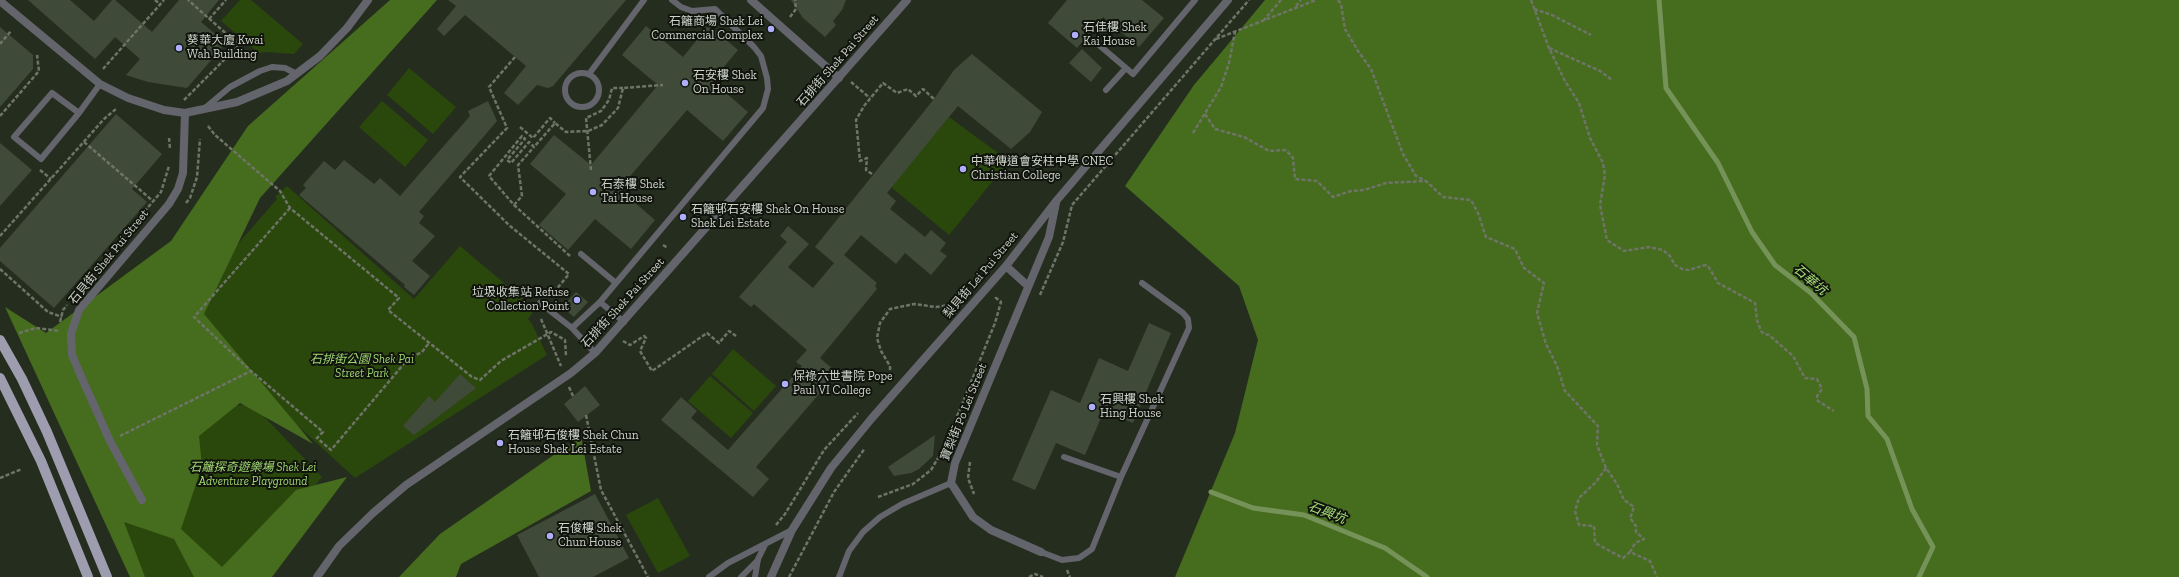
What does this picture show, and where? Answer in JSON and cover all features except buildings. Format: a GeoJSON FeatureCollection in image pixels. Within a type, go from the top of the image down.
{"type":"FeatureCollection","features":[{"type":"Feature","properties":{"kind":"main road"},"geometry":{"type":"LineString","coordinates":[[0,340],[22,379],[47,432],[107,577]]}},
{"type":"Feature","properties":{"kind":"main road"},"geometry":{"type":"LineString","coordinates":[[0,378],[41,461],[88,577]]}},
{"type":"Feature","properties":{"kind":"street"},"geometry":{"type":"LineString","coordinates":[[0,1],[100,84],[119,95],[135,101],[164,110],[185,113],[202,111],[237,102],[271,90],[297,74],[320,56],[347,28],[368,0]]}},
{"type":"Feature","properties":{"kind":"street"},"geometry":{"type":"LineString","coordinates":[[751,0],[839,78]]}},
{"type":"Feature","properties":{"kind":"street","name":"石排街 Shek Pai Street"},"geometry":{"type":"LineString","coordinates":[[317,577],[339,546],[372,513],[406,485],[571,373],[595,353],[907,0]]}},
{"type":"Feature","properties":{"kind":"street","name":"梨貝街 Lei Pui Street"},"geometry":{"type":"LineString","coordinates":[[771,577],[792,530],[836,462],[1006,266],[1057,200],[1228,0]]}},
{"type":"Feature","properties":{"kind":"street","name":"石貝街 Shek Pui Street"},"geometry":{"type":"LineString","coordinates":[[142,500],[110,441],[80,374],[72,355],[71,334],[79,310],[169,204],[178,189],[183,173],[185,113]]}},
{"type":"Feature","properties":{"kind":"street","name":"寶梨街 Po Lei Street"},"geometry":{"type":"LineString","coordinates":[[951,483],[955,463],[1050,236],[1057,200]]}},
{"type":"Feature","properties":{"kind":"street"},"geometry":{"type":"LineString","coordinates":[[1006,266],[1028,286]]}},
{"type":"Feature","properties":{"kind":"street"},"geometry":{"type":"LineString","coordinates":[[951,483],[974,517],[991,530],[1041,552]]}},
{"type":"Feature","properties":{"kind":"lane"},"geometry":{"type":"LineString","coordinates":[[589,74],[644,0]]}},
{"type":"Feature","properties":{"kind":"lane"},"geometry":{"type":"LineString","coordinates":[[572,328],[600,302],[616,284],[763,108],[767,98],[768,89],[765,68],[761,56],[754,47],[715,9],[692,11],[681,7],[672,0]]}},
{"type":"Feature","properties":{"kind":"lane"},"geometry":{"type":"LineString","coordinates":[[1099,45],[1133,74],[1195,0]]}},
{"type":"Feature","properties":{"kind":"lane"},"geometry":{"type":"LineString","coordinates":[[202,111],[230,87],[260,71],[272,67],[285,68],[297,74]]}},
{"type":"Feature","properties":{"kind":"lane"},"geometry":{"type":"LineString","coordinates":[[1106,90],[1126,68]]}},
{"type":"Feature","properties":{"kind":"lane"},"geometry":{"type":"LineString","coordinates":[[578,73],[589,74],[593,77],[599,87],[597,98],[588,106],[577,106],[567,100],[564,89],[565,83],[568,79],[578,73]]}},
{"type":"Feature","properties":{"kind":"lane"},"geometry":{"type":"LineString","coordinates":[[79,112],[52,94],[14,137],[41,159],[79,112],[100,84]]}},
{"type":"Feature","properties":{"kind":"lane"},"geometry":{"type":"LineString","coordinates":[[581,254],[616,284]]}},
{"type":"Feature","properties":{"kind":"lane"},"geometry":{"type":"LineString","coordinates":[[1041,552],[1062,560],[1079,558],[1092,549],[1121,477],[1189,328],[1188,319],[1183,313],[1142,283]]}},
{"type":"Feature","properties":{"kind":"lane"},"geometry":{"type":"LineString","coordinates":[[600,302],[624,322]]}},
{"type":"Feature","properties":{"kind":"lane"},"geometry":{"type":"LineString","coordinates":[[540,303],[572,328],[595,353]]}},
{"type":"Feature","properties":{"kind":"lane"},"geometry":{"type":"LineString","coordinates":[[1064,457],[1121,477]]}},
{"type":"Feature","properties":{"kind":"lane"},"geometry":{"type":"LineString","coordinates":[[840,577],[849,551],[863,532],[880,517],[902,504],[951,483]]}},
{"type":"Feature","properties":{"kind":"lane"},"geometry":{"type":"LineString","coordinates":[[709,577],[728,563],[792,530]]}},
{"type":"Feature","properties":{"kind":"lane"},"geometry":{"type":"LineString","coordinates":[[755,577],[758,560],[765,545]]}},
{"type":"Feature","properties":{"kind":"lane"},"geometry":{"type":"LineString","coordinates":[[741,577],[758,560]]}},
{"type":"Feature","properties":{"kind":"path"},"geometry":{"type":"LineString","coordinates":[[155,0],[160,5]]}},
{"type":"Feature","properties":{"kind":"path"},"geometry":{"type":"LineString","coordinates":[[103,69],[164,0]]}},
{"type":"Feature","properties":{"kind":"path"},"geometry":{"type":"LineString","coordinates":[[184,100],[239,45],[188,0]]}},
{"type":"Feature","properties":{"kind":"path"},"geometry":{"type":"LineString","coordinates":[[209,19],[226,0]]}},
{"type":"Feature","properties":{"kind":"path"},"geometry":{"type":"LineString","coordinates":[[790,17],[796,9],[794,0]]}},
{"type":"Feature","properties":{"kind":"path"},"geometry":{"type":"LineString","coordinates":[[1038,299],[1064,242],[1072,205],[1249,0]]}},
{"type":"Feature","properties":{"kind":"path"},"geometry":{"type":"LineString","coordinates":[[1262,22],[1281,0]]}},
{"type":"Feature","properties":{"kind":"path"},"geometry":{"type":"LineString","coordinates":[[1295,7],[1301,0]]}},
{"type":"Feature","properties":{"kind":"path"},"geometry":{"type":"LineString","coordinates":[[1215,40],[1262,22],[1295,7],[1316,0]]}},
{"type":"Feature","properties":{"kind":"path"},"geometry":{"type":"LineString","coordinates":[[1338,0],[1341,4],[1345,29],[1371,69],[1403,154],[1416,176],[1426,181],[1443,197],[1471,200],[1478,213],[1486,237],[1515,249],[1524,268],[1544,283],[1537,312],[1546,344],[1558,366],[1565,391],[1598,426],[1597,445],[1606,468],[1617,484],[1624,500],[1634,507],[1630,518],[1636,526],[1636,532],[1644,539],[1634,543],[1630,552],[1622,558],[1595,542],[1594,526],[1579,525],[1575,511],[1579,498],[1596,482],[1606,468]]}},
{"type":"Feature","properties":{"kind":"path"},"geometry":{"type":"LineString","coordinates":[[1531,0],[1549,48],[1565,81],[1579,103],[1590,138],[1603,164],[1605,175],[1600,205],[1607,240],[1624,251],[1649,247],[1664,250],[1670,256],[1675,265],[1682,269],[1689,270],[1705,265],[1708,266],[1718,283],[1755,303],[1757,320],[1761,331],[1764,334],[1769,334],[1793,356],[1805,378],[1817,379],[1822,389],[1817,396],[1818,401],[1834,411]]}},
{"type":"Feature","properties":{"kind":"path"},"geometry":{"type":"LineString","coordinates":[[1534,9],[1552,15],[1591,35]]}},
{"type":"Feature","properties":{"kind":"path"},"geometry":{"type":"LineString","coordinates":[[0,44],[10,32]]}},
{"type":"Feature","properties":{"kind":"path"},"geometry":{"type":"LineString","coordinates":[[1193,133],[1217,96],[1224,80],[1235,32]]}},
{"type":"Feature","properties":{"kind":"path"},"geometry":{"type":"LineString","coordinates":[[1549,48],[1600,70],[1612,80]]}},
{"type":"Feature","properties":{"kind":"path"},"geometry":{"type":"LineString","coordinates":[[0,116],[39,71],[38,55]]}},
{"type":"Feature","properties":{"kind":"path"},"geometry":{"type":"LineString","coordinates":[[515,57],[490,87],[507,128],[460,177],[510,226],[569,274],[549,299]]}},
{"type":"Feature","properties":{"kind":"path"},"geometry":{"type":"LineString","coordinates":[[851,82],[870,98]]}},
{"type":"Feature","properties":{"kind":"path"},"geometry":{"type":"LineString","coordinates":[[872,174],[866,170],[867,158],[860,161],[856,120],[870,98],[883,83],[897,93],[908,89],[916,96],[923,89],[934,99]]}},
{"type":"Feature","properties":{"kind":"path"},"geometry":{"type":"LineString","coordinates":[[591,170],[586,118],[601,111],[609,100],[612,88],[663,86]]}},
{"type":"Feature","properties":{"kind":"path"},"geometry":{"type":"LineString","coordinates":[[520,127],[533,138],[550,118],[566,132],[588,131],[602,125],[613,114],[622,99],[623,88]]}},
{"type":"Feature","properties":{"kind":"path"},"geometry":{"type":"LineString","coordinates":[[0,236],[104,119],[116,109]]}},
{"type":"Feature","properties":{"kind":"path"},"geometry":{"type":"LineString","coordinates":[[1205,114],[1215,129],[1244,137],[1269,151],[1286,150],[1293,158],[1295,180],[1317,181],[1333,197],[1351,191],[1364,190],[1386,184],[1426,181]]}},
{"type":"Feature","properties":{"kind":"path"},"geometry":{"type":"LineString","coordinates":[[514,205],[522,196],[518,165],[555,123]]}},
{"type":"Feature","properties":{"kind":"path"},"geometry":{"type":"LineString","coordinates":[[208,126],[215,134],[280,191],[290,208],[399,298],[388,310],[472,377],[480,380],[501,361],[551,332],[565,340],[566,356]]}},
{"type":"Feature","properties":{"kind":"path"},"geometry":{"type":"LineString","coordinates":[[534,147],[529,142],[511,162],[507,160],[525,139],[522,136],[488,176],[514,205],[575,261],[581,254]]}},
{"type":"Feature","properties":{"kind":"path"},"geometry":{"type":"LineString","coordinates":[[84,142],[153,201]]}},
{"type":"Feature","properties":{"kind":"path"},"geometry":{"type":"LineString","coordinates":[[290,208],[194,316],[251,371],[323,432],[317,438],[330,450],[408,359],[422,352],[429,343]]}},
{"type":"Feature","properties":{"kind":"path"},"geometry":{"type":"LineString","coordinates":[[0,269],[48,312],[62,317]]}},
{"type":"Feature","properties":{"kind":"path"},"geometry":{"type":"LineString","coordinates":[[878,497],[913,484],[931,470],[945,446],[1001,302],[996,298],[991,304]]}},
{"type":"Feature","properties":{"kind":"path"},"geometry":{"type":"LineString","coordinates":[[950,310],[959,300]]}},
{"type":"Feature","properties":{"kind":"path"},"geometry":{"type":"LineString","coordinates":[[885,382],[891,375],[890,366],[881,351],[877,338],[880,323],[890,309],[914,304],[936,307],[955,304]]}},
{"type":"Feature","properties":{"kind":"path"},"geometry":{"type":"LineString","coordinates":[[541,318],[561,368]]}},
{"type":"Feature","properties":{"kind":"path"},"geometry":{"type":"LineString","coordinates":[[19,333],[36,328],[60,331]]}},
{"type":"Feature","properties":{"kind":"path"},"geometry":{"type":"LineString","coordinates":[[623,341],[630,345],[644,336],[646,338],[640,351],[652,371],[707,333],[719,343],[729,331],[736,336]]}},
{"type":"Feature","properties":{"kind":"path"},"geometry":{"type":"LineString","coordinates":[[129,432],[251,371]]}},
{"type":"Feature","properties":{"kind":"path"},"geometry":{"type":"LineString","coordinates":[[567,382],[573,396]]}},
{"type":"Feature","properties":{"kind":"path"},"geometry":{"type":"LineString","coordinates":[[773,528],[785,514],[824,450],[859,412]]}},
{"type":"Feature","properties":{"kind":"path"},"geometry":{"type":"LineString","coordinates":[[586,415],[601,490],[648,577]]}},
{"type":"Feature","properties":{"kind":"path"},"geometry":{"type":"LineString","coordinates":[[788,577],[834,492],[868,444]]}},
{"type":"Feature","properties":{"kind":"path"},"geometry":{"type":"LineString","coordinates":[[970,457],[968,478],[974,496]]}},
{"type":"Feature","properties":{"kind":"path"},"geometry":{"type":"LineString","coordinates":[[0,478],[22,469]]}},
{"type":"Feature","properties":{"kind":"path"},"geometry":{"type":"LineString","coordinates":[[1630,552],[1650,561],[1657,577]]}},
{"type":"Feature","properties":{"kind":"path"},"geometry":{"type":"LineString","coordinates":[[1029,577],[1035,574],[1044,577]]}},
{"type":"Feature","properties":{"kind":"green space"},"geometry":{"type":"Polygon","coordinates":[[[240,0],[251,0],[303,44],[294,54],[267,52],[259,53],[221,21],[240,0]]]}},
{"type":"Feature","properties":{"kind":"green space"},"geometry":{"type":"Polygon","coordinates":[[[390,0],[437,0],[260,198],[204,314],[313,444],[240,403],[199,436],[202,466],[181,529],[222,567],[296,490],[347,477],[272,577],[194,577],[174,539],[124,522],[145,577],[130,577],[5,307],[46,333],[171,241],[248,126],[390,0]]]}},
{"type":"Feature","properties":{"kind":"green space"},"geometry":{"type":"Polygon","coordinates":[[[1265,0],[2179,0],[2179,577],[1175,577],[1235,433],[1258,340],[1239,286],[1125,186],[1194,85],[1265,0]]]}},
{"type":"Feature","properties":{"kind":"green space"},"geometry":{"type":"Polygon","coordinates":[[[409,68],[456,107],[433,134],[387,95],[409,68]]]}},
{"type":"Feature","properties":{"kind":"green space"},"geometry":{"type":"Polygon","coordinates":[[[382,101],[428,140],[405,167],[359,127],[382,101]]]}},
{"type":"Feature","properties":{"kind":"green space"},"geometry":{"type":"Polygon","coordinates":[[[949,117],[1009,161],[949,235],[891,187],[949,117]]]}},
{"type":"Feature","properties":{"kind":"green space","name":"石排街公園 Shek Pai Street Park"},"geometry":{"type":"Polygon","coordinates":[[[287,186],[414,299],[460,246],[535,309],[528,319],[532,324],[547,355],[355,478],[176,315],[277,199],[275,197],[287,186]]]}},
{"type":"Feature","properties":{"kind":"green space"},"geometry":{"type":"Polygon","coordinates":[[[733,349],[776,386],[754,411],[712,374],[733,349]]]}},
{"type":"Feature","properties":{"kind":"green space"},"geometry":{"type":"Polygon","coordinates":[[[710,376],[753,413],[731,438],[688,401],[710,376]]]}},
{"type":"Feature","properties":{"kind":"green space","name":"石籬探奇遊樂場 Shek Lei Adventure Playground"},"geometry":{"type":"Polygon","coordinates":[[[252,404],[322,477],[308,494],[216,577],[137,577],[121,522],[161,512],[205,466],[178,439],[210,408],[252,404]]]}},
{"type":"Feature","properties":{"kind":"green space"},"geometry":{"type":"Polygon","coordinates":[[[581,436],[591,491],[461,564],[456,577],[399,577],[440,534],[581,436]]]}},
{"type":"Feature","properties":{"kind":"green space"},"geometry":{"type":"Polygon","coordinates":[[[658,498],[690,556],[658,573],[626,515],[658,498]]]}},
{"type":"Feature","properties":{"kind":"waterway","name":"石華坑"},"geometry":{"type":"LineString","coordinates":[[1659,0],[1666,88],[1718,163],[1752,232],[1775,265],[1811,293],[1854,337],[1867,389],[1868,416],[1887,439],[1912,509],[1933,547],[1919,577]]}},
{"type":"Feature","properties":{"kind":"waterway","name":"石興坑"},"geometry":{"type":"LineString","coordinates":[[1211,492],[1253,508],[1304,515],[1385,548],[1427,577]]}},
{"type":"Feature","properties":{"kind":"place","name":"石籬商場 Shek Lei Commercial Complex"},"geometry":{"type":"Point","coordinates":[771,29]}},
{"type":"Feature","properties":{"kind":"place","name":"石佳樓 Shek Kai House"},"geometry":{"type":"Point","coordinates":[1075,35]}},
{"type":"Feature","properties":{"kind":"place","name":"葵華大廈 Kwai Wah Building"},"geometry":{"type":"Point","coordinates":[179,48]}},
{"type":"Feature","properties":{"kind":"place","name":"石安樓 Shek On House"},"geometry":{"type":"Point","coordinates":[685,83]}},
{"type":"Feature","properties":{"kind":"place","name":"中華傳道會安柱中學 CNEC Christian College"},"geometry":{"type":"Point","coordinates":[963,169]}},
{"type":"Feature","properties":{"kind":"place","name":"石泰樓 Shek Tai House"},"geometry":{"type":"Point","coordinates":[593,192]}},
{"type":"Feature","properties":{"kind":"place","name":"石籬邨石安樓 Shek On House Shek Lei Estate"},"geometry":{"type":"Point","coordinates":[683,217]}},
{"type":"Feature","properties":{"kind":"place","name":"垃圾收集站 Refuse Collection Point"},"geometry":{"type":"Point","coordinates":[577,300]}},
{"type":"Feature","properties":{"kind":"place","name":"保祿六世書院 Pope Paul VI College"},"geometry":{"type":"Point","coordinates":[785,384]}},
{"type":"Feature","properties":{"kind":"place","name":"石興樓 Shek Hing House"},"geometry":{"type":"Point","coordinates":[1092,407]}},
{"type":"Feature","properties":{"kind":"place","name":"石籬邨石俊樓 Shek Chun House Shek Lei Estate"},"geometry":{"type":"Point","coordinates":[500,443]}},
{"type":"Feature","properties":{"kind":"place","name":"石俊樓 Shek Chun House"},"geometry":{"type":"Point","coordinates":[550,536]}}]}
